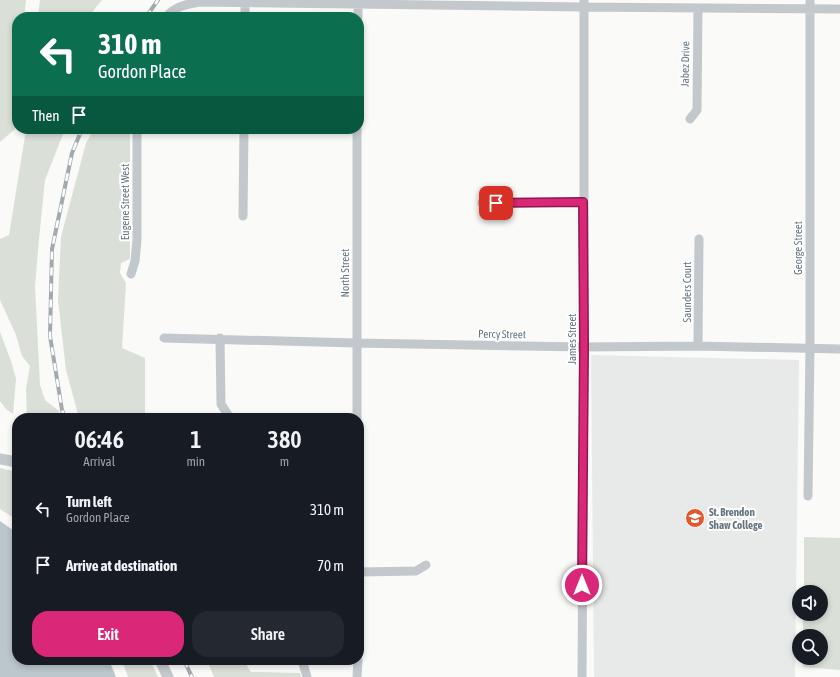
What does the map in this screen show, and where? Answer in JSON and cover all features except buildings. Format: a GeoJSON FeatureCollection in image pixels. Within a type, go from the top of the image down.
{"type":"FeatureCollection","features":[{"type":"Feature","properties":{"kind":"street"},"geometry":{"type":"LineString","coordinates":[[171,12],[185,4],[200,2],[584,4],[698,8],[810,4],[840,9]]}},
{"type":"Feature","properties":{"kind":"street"},"geometry":{"type":"LineString","coordinates":[[245,2],[245,12]]}},
{"type":"Feature","properties":{"kind":"street","name":"James Street"},"geometry":{"type":"LineString","coordinates":[[582,677],[584,4]]}},
{"type":"Feature","properties":{"kind":"street","name":"George Street"},"geometry":{"type":"LineString","coordinates":[[808,496],[810,348],[810,4]]}},
{"type":"Feature","properties":{"kind":"street","name":"Jabez Drive"},"geometry":{"type":"LineString","coordinates":[[690,119],[697,110],[698,8]]}},
{"type":"Feature","properties":{"kind":"street","name":"Eugene Street West"},"geometry":{"type":"LineString","coordinates":[[131,274],[135,261],[137,240],[136,134]]}},
{"type":"Feature","properties":{"kind":"street"},"geometry":{"type":"LineString","coordinates":[[243,216],[244,134]]}},
{"type":"Feature","properties":{"kind":"street","name":"North Street"},"geometry":{"type":"LineString","coordinates":[[357,413],[358,134]]}},
{"type":"Feature","properties":{"kind":"street"},"geometry":{"type":"LineString","coordinates":[[482,203],[583,202]]}},
{"type":"Feature","properties":{"kind":"street","name":"Saunders Court"},"geometry":{"type":"LineString","coordinates":[[698,346],[699,239]]}},
{"type":"Feature","properties":{"kind":"street","name":"Percy Street"},"geometry":{"type":"LineString","coordinates":[[164,338],[584,347],[698,346],[840,349]]}},
{"type":"Feature","properties":{"kind":"street"},"geometry":{"type":"LineString","coordinates":[[220,338],[221,404],[227,413]]}},
{"type":"Feature","properties":{"kind":"street"},"geometry":{"type":"LineString","coordinates":[[0,459],[12,461]]}},
{"type":"Feature","properties":{"kind":"street"},"geometry":{"type":"LineString","coordinates":[[364,572],[416,572],[426,565]]}},
{"type":"Feature","properties":{"kind":"street"},"geometry":{"type":"LineString","coordinates":[[162,665],[168,677]]}},
{"type":"Feature","properties":{"kind":"street"},"geometry":{"type":"LineString","coordinates":[[303,665],[307,677]]}},
{"type":"Feature","properties":{"kind":"street"},"geometry":{"type":"LineString","coordinates":[[357,677],[358,665]]}},
{"type":"Feature","properties":{"kind":"shaded area"},"geometry":{"type":"Polygon","coordinates":[[[0,0],[26,0],[25,12],[12,12],[12,132],[0,142],[0,0]]]}},
{"type":"Feature","properties":{"kind":"shaded area"},"geometry":{"type":"Polygon","coordinates":[[[40,0],[102,0],[92,12],[39,12],[40,0]]]}},
{"type":"Feature","properties":{"kind":"shaded area"},"geometry":{"type":"Polygon","coordinates":[[[26,134],[63,134],[45,180],[35,286],[40,385],[45,400],[60,413],[27,413],[26,389],[30,366],[22,356],[16,335],[0,300],[0,239],[9,235],[26,134]]]}},
{"type":"Feature","properties":{"kind":"shaded area"},"geometry":{"type":"Polygon","coordinates":[[[91,134],[130,134],[130,259],[121,263],[120,273],[126,283],[122,348],[145,358],[145,413],[78,413],[66,370],[58,300],[61,237],[86,143],[91,134]]]}},
{"type":"Feature","properties":{"kind":"shaded area"},"geometry":{"type":"Polygon","coordinates":[[[0,332],[16,379],[13,413],[6,409],[0,401],[0,332]]]}},
{"type":"Feature","properties":{"kind":"shaded area","name":"St. Brendon Shaw College"},"geometry":{"type":"Polygon","coordinates":[[[591,355],[799,360],[796,585],[792,585],[792,621],[796,621],[796,629],[792,629],[792,665],[795,665],[795,677],[594,677],[591,355]]]}},
{"type":"Feature","properties":{"kind":"shaded area"},"geometry":{"type":"Polygon","coordinates":[[[0,468],[12,471],[12,517],[0,509],[0,468]]]}},
{"type":"Feature","properties":{"kind":"shaded area"},"geometry":{"type":"Polygon","coordinates":[[[0,521],[12,529],[12,665],[111,665],[116,677],[0,677],[0,521]]]}},
{"type":"Feature","properties":{"kind":"shaded area"},"geometry":{"type":"Polygon","coordinates":[[[804,537],[840,538],[840,670],[803,667],[803,665],[828,665],[828,629],[803,629],[803,621],[828,621],[828,585],[804,585],[804,537]]]}},
{"type":"Feature","properties":{"kind":"shaded area"},"geometry":{"type":"Polygon","coordinates":[[[124,665],[152,665],[158,677],[128,677],[124,665]]]}},
{"type":"Feature","properties":{"kind":"shaded area"},"geometry":{"type":"Polygon","coordinates":[[[209,665],[246,665],[251,672],[300,673],[301,677],[214,677],[209,665]]]}},
{"type":"Feature","properties":{"kind":"railway"},"geometry":{"type":"LineString","coordinates":[[150,12],[158,0]]}},
{"type":"Feature","properties":{"kind":"railway"},"geometry":{"type":"LineString","coordinates":[[63,413],[50,336],[52,249],[72,153],[80,134]]}},
{"type":"Feature","properties":{"kind":"railway"},"geometry":{"type":"LineString","coordinates":[[186,665],[192,677]]}},
{"type":"Feature","properties":{"kind":"place","name":"St. Brendon Shaw College"},"geometry":{"type":"Point","coordinates":[695,518]}},
{"type":"Feature","properties":{"kind":"route"},"geometry":{"type":"LineString","coordinates":[[496,203],[583,202],[584,347],[582,585]]}}]}
